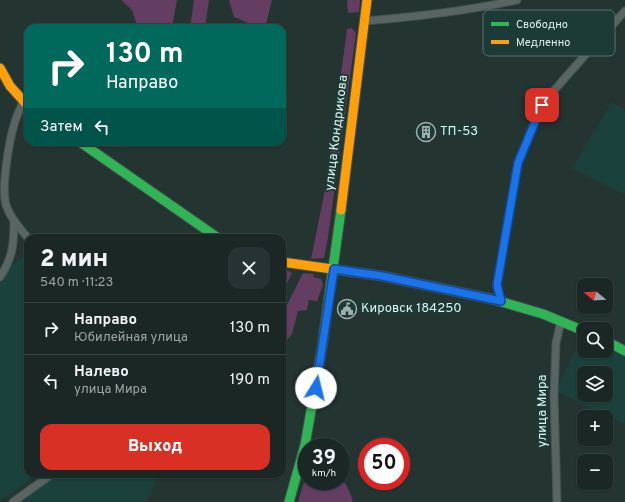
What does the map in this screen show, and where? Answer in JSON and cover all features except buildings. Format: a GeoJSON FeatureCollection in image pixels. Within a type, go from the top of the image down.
{"type":"FeatureCollection","features":[{"type":"Feature","properties":{"kind":"street","name":"улица Кондрикова"},"geometry":{"type":"LineString","coordinates":[[289,502],[312,415],[334,269],[366,0]]}},
{"type":"Feature","properties":{"kind":"street"},"geometry":{"type":"LineString","coordinates":[[364,21],[427,16],[496,2],[517,0]]}},
{"type":"Feature","properties":{"kind":"street"},"geometry":{"type":"LineString","coordinates":[[615,22],[625,11]]}},
{"type":"Feature","properties":{"kind":"street"},"geometry":{"type":"LineString","coordinates":[[501,301],[497,285],[518,163],[542,105],[584,56]]}},
{"type":"Feature","properties":{"kind":"street"},"geometry":{"type":"LineString","coordinates":[[0,68],[10,86],[24,102]]}},
{"type":"Feature","properties":{"kind":"street"},"geometry":{"type":"LineString","coordinates":[[24,107],[14,123],[4,187],[6,204],[14,221],[25,234]]}},
{"type":"Feature","properties":{"kind":"street"},"geometry":{"type":"LineString","coordinates":[[86,146],[212,234]]}},
{"type":"Feature","properties":{"kind":"street"},"geometry":{"type":"LineString","coordinates":[[0,277],[12,254],[14,221]]}},
{"type":"Feature","properties":{"kind":"street"},"geometry":{"type":"LineString","coordinates":[[286,263],[382,276],[501,301],[529,309],[577,328]]}},
{"type":"Feature","properties":{"kind":"street","name":"улица Мира"},"geometry":{"type":"LineString","coordinates":[[557,502],[554,395],[556,343],[561,321]]}},
{"type":"Feature","properties":{"kind":"street"},"geometry":{"type":"LineString","coordinates":[[613,345],[625,351]]}},
{"type":"Feature","properties":{"kind":"street"},"geometry":{"type":"LineString","coordinates":[[12,502],[46,478]]}},
{"type":"Feature","properties":{"kind":"shaded area"},"geometry":{"type":"Polygon","coordinates":[[[121,0],[177,0],[173,24],[137,24],[132,10],[121,0]]]}},
{"type":"Feature","properties":{"kind":"shaded area"},"geometry":{"type":"Polygon","coordinates":[[[194,0],[209,0],[206,24],[191,24],[194,0]]]}},
{"type":"Feature","properties":{"kind":"shaded area"},"geometry":{"type":"Polygon","coordinates":[[[229,0],[272,0],[266,24],[251,24],[234,17],[229,0]]]}},
{"type":"Feature","properties":{"kind":"shaded area"},"geometry":{"type":"Polygon","coordinates":[[[347,0],[360,0],[359,12],[348,13],[347,0]]]}},
{"type":"Feature","properties":{"kind":"shaded area"},"geometry":{"type":"Polygon","coordinates":[[[352,28],[356,33],[328,237],[324,258],[311,259],[327,180],[347,29],[352,28]]]}},
{"type":"Feature","properties":{"kind":"shaded area"},"geometry":{"type":"Polygon","coordinates":[[[612,102],[625,110],[625,195],[572,168],[612,102]]]}},
{"type":"Feature","properties":{"kind":"shaded area"},"geometry":{"type":"Polygon","coordinates":[[[24,256],[24,478],[32,478],[0,501],[0,277],[24,256]]]}},
{"type":"Feature","properties":{"kind":"shaded area"},"geometry":{"type":"Polygon","coordinates":[[[286,270],[292,273],[286,285],[286,270]]]}},
{"type":"Feature","properties":{"kind":"shaded area"},"geometry":{"type":"Polygon","coordinates":[[[303,273],[314,274],[313,277],[321,279],[323,285],[317,301],[309,300],[307,310],[298,311],[292,334],[286,341],[286,307],[303,273]]]}},
{"type":"Feature","properties":{"kind":"shaded area"},"geometry":{"type":"Polygon","coordinates":[[[577,347],[577,358],[613,358],[613,350],[625,356],[625,424],[613,418],[613,410],[596,410],[579,402],[613,402],[613,366],[577,366],[577,401],[556,391],[577,347]]]}},
{"type":"Feature","properties":{"kind":"shaded area"},"geometry":{"type":"Polygon","coordinates":[[[52,478],[158,478],[146,502],[19,502],[52,478]]]}},
{"type":"Feature","properties":{"kind":"shaded area"},"geometry":{"type":"Polygon","coordinates":[[[302,490],[348,490],[353,502],[298,502],[302,490]]]}},
{"type":"Feature","properties":{"kind":"traffic: fast"},"geometry":{"type":"LineString","coordinates":[[86,146],[212,234]]}},
{"type":"Feature","properties":{"kind":"traffic: fast"},"geometry":{"type":"LineString","coordinates":[[289,502],[305,445],[322,348],[341,210]]}},
{"type":"Feature","properties":{"kind":"traffic: fast"},"geometry":{"type":"LineString","coordinates":[[492,299],[543,314],[577,328]]}},
{"type":"Feature","properties":{"kind":"traffic: fast"},"geometry":{"type":"LineString","coordinates":[[613,345],[625,351]]}},
{"type":"Feature","properties":{"kind":"traffic: slow"},"geometry":{"type":"LineString","coordinates":[[341,210],[367,0]]}},
{"type":"Feature","properties":{"kind":"traffic: slow"},"geometry":{"type":"LineString","coordinates":[[0,68],[10,86],[24,102]]}},
{"type":"Feature","properties":{"kind":"traffic: slow"},"geometry":{"type":"LineString","coordinates":[[286,263],[382,276],[492,299]]}},
{"type":"Feature","properties":{"kind":"place","name":"ТП-53"},"geometry":{"type":"Point","coordinates":[426,132]}},
{"type":"Feature","properties":{"kind":"place","name":"Кировск 184250"},"geometry":{"type":"Point","coordinates":[347,309]}},
{"type":"Feature","properties":{"kind":"route"},"geometry":{"type":"LineString","coordinates":[[316,388],[334,269],[382,276],[501,301],[497,285],[511,195],[518,163],[542,105]]}}]}
